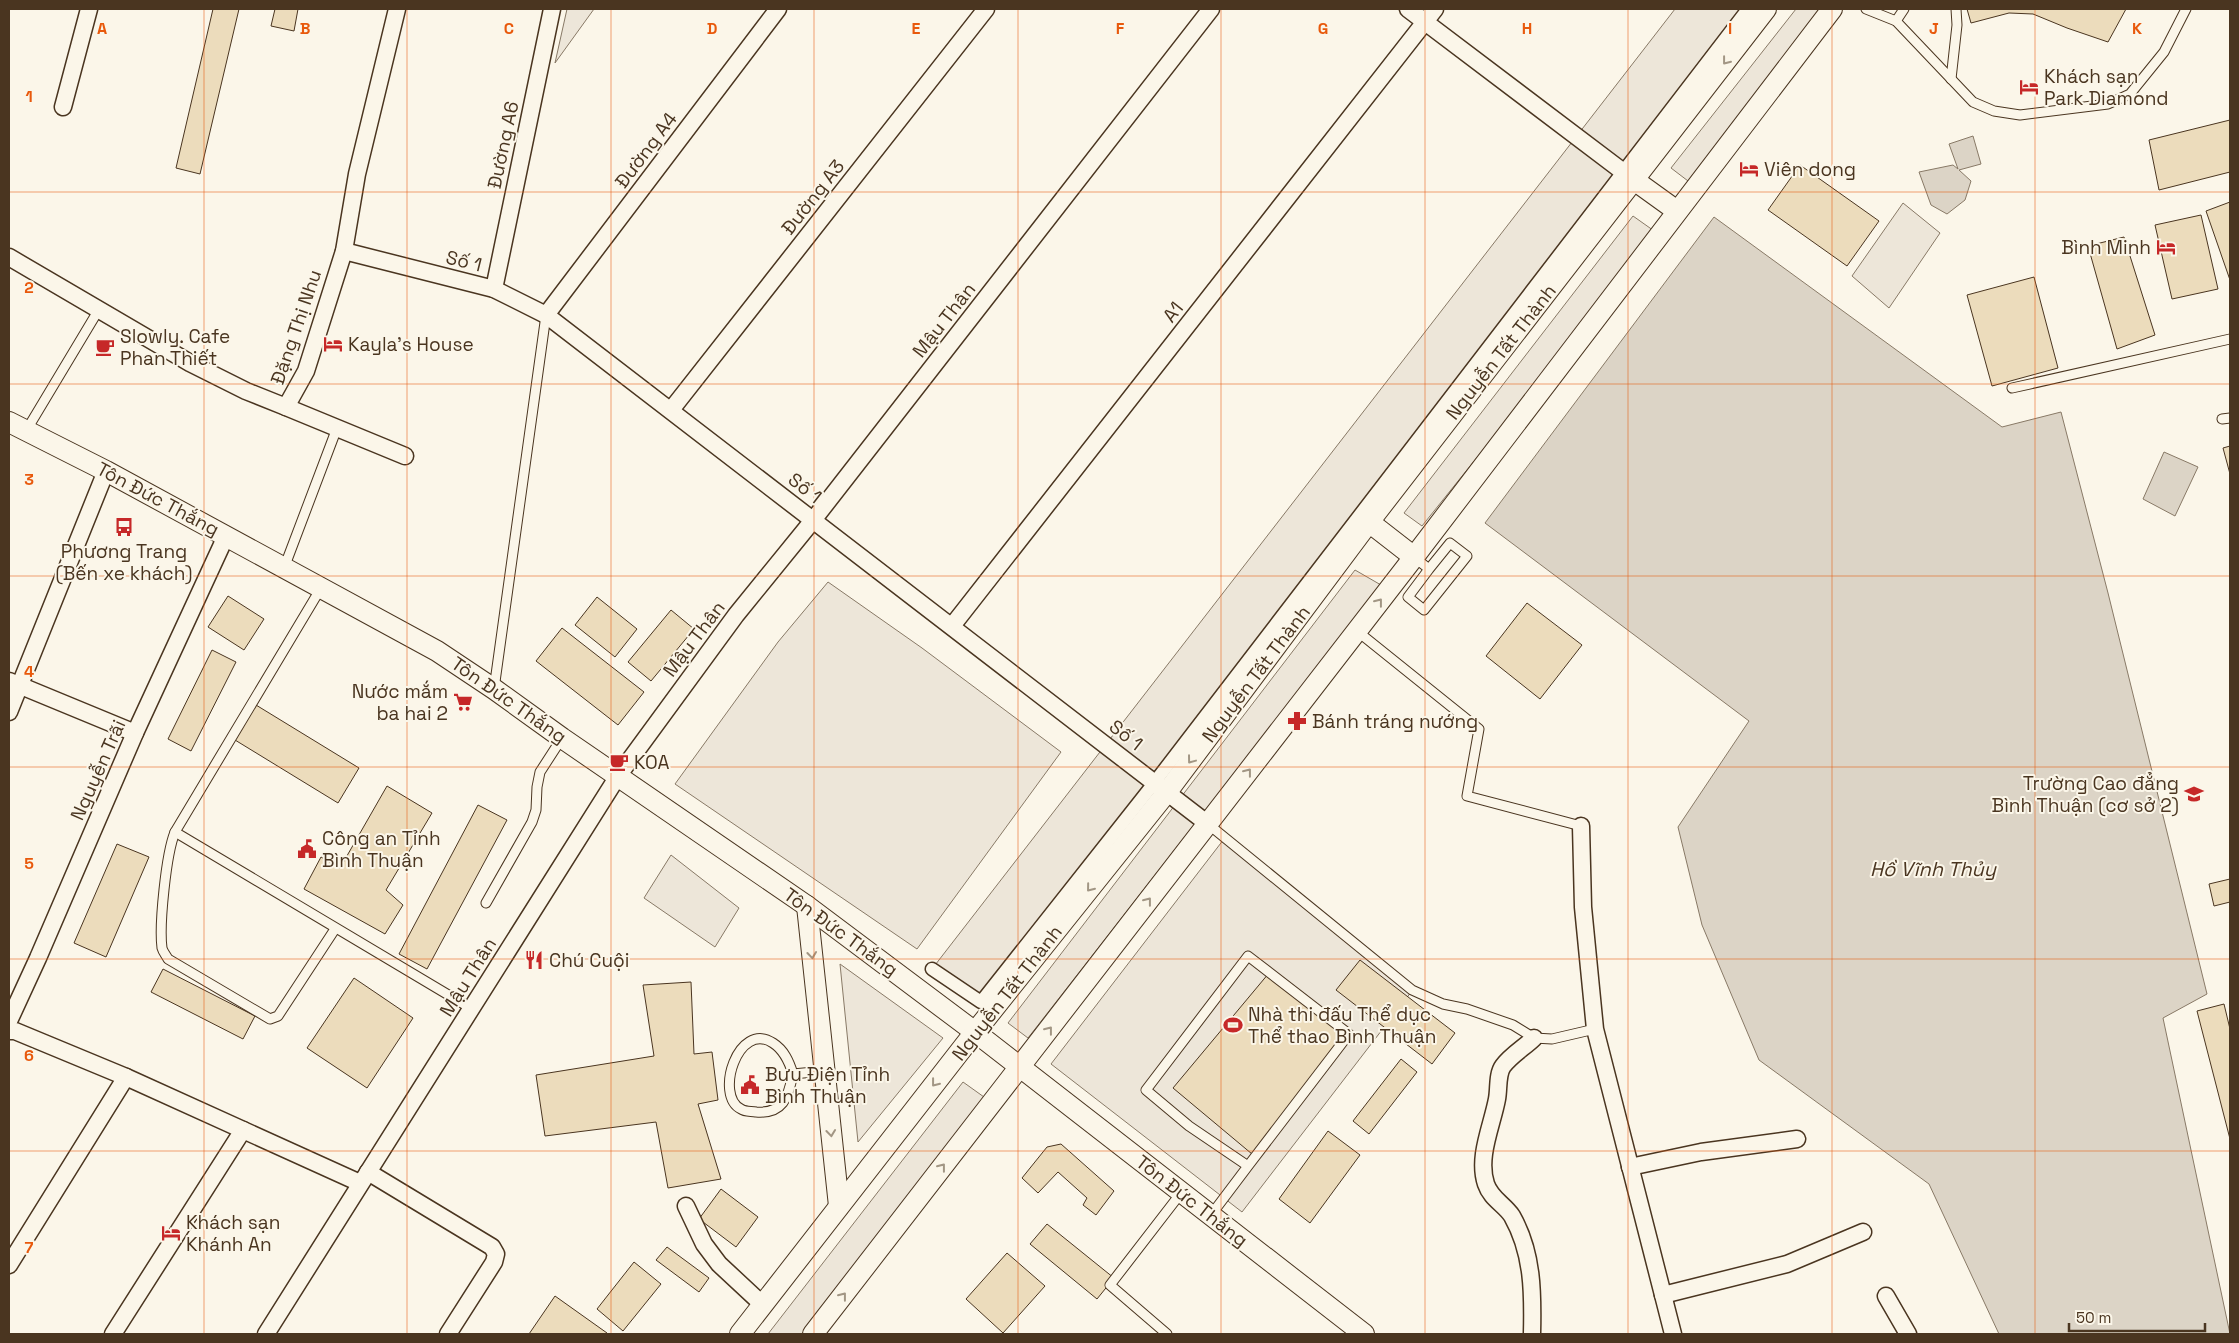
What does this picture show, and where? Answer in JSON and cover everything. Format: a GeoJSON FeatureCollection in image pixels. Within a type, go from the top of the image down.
{"type":"FeatureCollection","features":[{"type":"Feature","properties":{"kind":"street"},"geometry":{"type":"LineString","coordinates":[[63,107],[89,9]]}},
{"type":"Feature","properties":{"kind":"street","name":"Đặng Thị Nhu"},"geometry":{"type":"LineString","coordinates":[[9,257],[190,363],[246,391],[286,407],[306,371],[344,251],[357,174],[397,9]]}},
{"type":"Feature","properties":{"kind":"street","name":"Đường A6"},"geometry":{"type":"LineString","coordinates":[[494,290],[552,9]]}},
{"type":"Feature","properties":{"kind":"street","name":"Đường A4"},"geometry":{"type":"LineString","coordinates":[[546,315],[778,9]]}},
{"type":"Feature","properties":{"kind":"street","name":"Đường A3"},"geometry":{"type":"LineString","coordinates":[[671,410],[986,9]]}},
{"type":"Feature","properties":{"kind":"street","name":"Mậu Thân"},"geometry":{"type":"LineString","coordinates":[[266,1334],[618,776],[736,616],[814,519],[1211,9]]}},
{"type":"Feature","properties":{"kind":"street"},"geometry":{"type":"LineString","coordinates":[[1408,9],[1430,15],[1629,176],[1677,212]]}},
{"type":"Feature","properties":{"kind":"street"},"geometry":{"type":"LineString","coordinates":[[932,969],[981,1002],[1161,787],[1629,176],[1748,9]]}},
{"type":"Feature","properties":{"kind":"street","name":"Nguyễn Tất Thành"},"geometry":{"type":"LineString","coordinates":[[740,1334],[975,1032],[1161,787],[1370,522],[1629,176],[1766,9]]}},
{"type":"Feature","properties":{"kind":"street"},"geometry":{"type":"LineString","coordinates":[[813,1334],[1357,631],[1422,563],[1677,212],[1832,9]]}},
{"type":"Feature","properties":{"kind":"street","name":"A1"},"geometry":{"type":"LineString","coordinates":[[952,626],[1430,15]]}},
{"type":"Feature","properties":{"kind":"street","name":"Số 1"},"geometry":{"type":"LineString","coordinates":[[344,251],[494,290],[546,315],[814,519],[1208,824]]}},
{"type":"Feature","properties":{"kind":"street"},"geometry":{"type":"LineString","coordinates":[[286,407],[405,456]]}},
{"type":"Feature","properties":{"kind":"street","name":"Tôn Đức Thắng"},"geometry":{"type":"LineString","coordinates":[[18,426],[106,471],[437,651],[494,689],[562,738],[807,906],[975,1032],[1364,1334]]}},
{"type":"Feature","properties":{"kind":"street"},"geometry":{"type":"LineString","coordinates":[[9,712],[15,683],[106,471]]}},
{"type":"Feature","properties":{"kind":"street"},"geometry":{"type":"LineString","coordinates":[[1370,522],[1422,563]]}},
{"type":"Feature","properties":{"kind":"street","name":"Nguyễn Trãi"},"geometry":{"type":"LineString","coordinates":[[9,1021],[135,733],[226,536]]}},
{"type":"Feature","properties":{"kind":"street"},"geometry":{"type":"LineString","coordinates":[[15,683],[135,733]]}},
{"type":"Feature","properties":{"kind":"street"},"geometry":{"type":"LineString","coordinates":[[1581,826],[1583,907],[1595,1029],[1673,1334]]}},
{"type":"Feature","properties":{"kind":"street"},"geometry":{"type":"LineString","coordinates":[[807,906],[839,1206]]}},
{"type":"Feature","properties":{"kind":"street"},"geometry":{"type":"LineString","coordinates":[[9,1031],[126,1077],[243,1130],[364,1178],[492,1247],[496,1254],[494,1262],[448,1334]]}},
{"type":"Feature","properties":{"kind":"street"},"geometry":{"type":"LineString","coordinates":[[1532,1334],[1532,1289],[1527,1253],[1509,1211],[1490,1194],[1483,1169],[1484,1150],[1497,1099],[1502,1067],[1534,1038]]}},
{"type":"Feature","properties":{"kind":"street"},"geometry":{"type":"LineString","coordinates":[[9,1265],[126,1077]]}},
{"type":"Feature","properties":{"kind":"street"},"geometry":{"type":"LineString","coordinates":[[113,1334],[243,1130]]}},
{"type":"Feature","properties":{"kind":"street"},"geometry":{"type":"LineString","coordinates":[[1630,1167],[1701,1152],[1797,1140]]}},
{"type":"Feature","properties":{"kind":"street"},"geometry":{"type":"LineString","coordinates":[[686,1206],[704,1244],[719,1264],[763,1306]]}},
{"type":"Feature","properties":{"kind":"street"},"geometry":{"type":"LineString","coordinates":[[1663,1295],[1787,1264],[1863,1232]]}},
{"type":"Feature","properties":{"kind":"street"},"geometry":{"type":"LineString","coordinates":[[1886,1296],[1908,1334]]}},
{"type":"Feature","properties":{"kind":"lane"},"geometry":{"type":"LineString","coordinates":[[1866,9],[1896,21],[1973,102],[2003,112],[2020,115],[2108,104],[2130,94],[2150,72],[2164,52],[2182,10]]}},
{"type":"Feature","properties":{"kind":"lane"},"geometry":{"type":"LineString","coordinates":[[1896,21],[1904,9]]}},
{"type":"Feature","properties":{"kind":"lane"},"geometry":{"type":"LineString","coordinates":[[1951,79],[1957,26],[1956,9]]}},
{"type":"Feature","properties":{"kind":"lane"},"geometry":{"type":"LineString","coordinates":[[18,426],[98,310]]}},
{"type":"Feature","properties":{"kind":"lane"},"geometry":{"type":"LineString","coordinates":[[494,689],[546,315]]}},
{"type":"Feature","properties":{"kind":"lane"},"geometry":{"type":"LineString","coordinates":[[2012,388],[2230,339]]}},
{"type":"Feature","properties":{"kind":"lane"},"geometry":{"type":"LineString","coordinates":[[284,568],[337,428]]}},
{"type":"Feature","properties":{"kind":"lane"},"geometry":{"type":"LineString","coordinates":[[1450,543],[1468,556],[1424,610],[1408,597],[1422,563],[1450,543]]}},
{"type":"Feature","properties":{"kind":"lane"},"geometry":{"type":"LineString","coordinates":[[321,587],[185,812],[175,832],[167,864],[162,950],[168,958],[270,1019],[278,1016],[335,929]]}},
{"type":"Feature","properties":{"kind":"lane"},"geometry":{"type":"LineString","coordinates":[[1357,631],[1479,729],[1467,796],[1581,826]]}},
{"type":"Feature","properties":{"kind":"lane"},"geometry":{"type":"LineString","coordinates":[[486,903],[532,822],[537,805],[537,787],[540,772],[562,738]]}},
{"type":"Feature","properties":{"kind":"lane"},"geometry":{"type":"LineString","coordinates":[[1208,824],[1412,990],[1442,1004],[1467,1009],[1513,1025],[1534,1038],[1552,1039],[1595,1029]]}},
{"type":"Feature","properties":{"kind":"lane"},"geometry":{"type":"LineString","coordinates":[[175,832],[472,1009]]}},
{"type":"Feature","properties":{"kind":"lane"},"geometry":{"type":"LineString","coordinates":[[1210,1216],[1349,1034],[1248,956],[1146,1090],[1189,1126],[1248,1166]]}},
{"type":"Feature","properties":{"kind":"lane"},"geometry":{"type":"LineString","coordinates":[[760,1038],[769,1040],[779,1047],[789,1062],[793,1074],[786,1098],[779,1109],[770,1112],[744,1111],[736,1106],[731,1097],[730,1071],[738,1052],[750,1040],[760,1038]]}},
{"type":"Feature","properties":{"kind":"lane"},"geometry":{"type":"LineString","coordinates":[[793,1074],[824,1071]]}},
{"type":"Feature","properties":{"kind":"lane"},"geometry":{"type":"LineString","coordinates":[[1168,1334],[1110,1285],[1181,1193]]}},
{"type":"Feature","properties":{"kind":"shaded area"},"geometry":{"type":"Polygon","coordinates":[[[567,9],[594,9],[555,63],[567,9]]]}},
{"type":"Feature","properties":{"kind":"shaded area"},"geometry":{"type":"Polygon","coordinates":[[[1675,9],[1748,9],[981,1002],[932,969],[1675,9]]]}},
{"type":"Feature","properties":{"kind":"shaded area"},"geometry":{"type":"Polygon","coordinates":[[[1796,9],[1828,9],[1692,184],[1671,168],[1796,9]]]}},
{"type":"Feature","properties":{"kind":"shaded area"},"geometry":{"type":"Polygon","coordinates":[[[1903,203],[1940,233],[1889,308],[1852,276],[1903,203]]]}},
{"type":"Feature","properties":{"kind":"shaded area"},"geometry":{"type":"Polygon","coordinates":[[[1633,216],[1657,233],[1422,526],[1404,513],[1633,216]]]}},
{"type":"Feature","properties":{"kind":"shaded area"},"geometry":{"type":"Polygon","coordinates":[[[1355,570],[1381,585],[1028,1038],[1008,1023],[1355,570]]]}},
{"type":"Feature","properties":{"kind":"shaded area"},"geometry":{"type":"Polygon","coordinates":[[[828,582],[922,648],[1061,752],[917,949],[675,784],[778,642],[828,582]]]}},
{"type":"Feature","properties":{"kind":"shaded area","name":"Nhà thi đấu Thể dục Thể thao Bình Thuận"},"geometry":{"type":"Polygon","coordinates":[[[1224,839],[1415,987],[1242,1212],[1051,1064],[1224,839]]]}},
{"type":"Feature","properties":{"kind":"shaded area"},"geometry":{"type":"Polygon","coordinates":[[[671,855],[739,908],[715,947],[644,898],[671,855]]]}},
{"type":"Feature","properties":{"kind":"shaded area"},"geometry":{"type":"Polygon","coordinates":[[[840,964],[943,1038],[858,1142],[840,964]]]}},
{"type":"Feature","properties":{"kind":"shaded area"},"geometry":{"type":"Polygon","coordinates":[[[963,1082],[984,1097],[802,1334],[768,1334],[963,1082]]]}},
{"type":"Feature","properties":{"kind":"water"},"geometry":{"type":"Polygon","coordinates":[[[1973,136],[1981,164],[1959,170],[1971,181],[1965,200],[1947,214],[1931,205],[1919,172],[1953,165],[1958,169],[1949,144],[1973,136]]]}},
{"type":"Feature","properties":{"kind":"water","name":"Hồ Vĩnh Thủy"},"geometry":{"type":"Polygon","coordinates":[[[1714,217],[2002,427],[2061,412],[2108,593],[2207,994],[2163,1018],[2230,1334],[1999,1334],[1929,1184],[1759,1060],[1702,925],[1678,827],[1749,721],[1485,523],[1714,217]]]}},
{"type":"Feature","properties":{"kind":"water"},"geometry":{"type":"Polygon","coordinates":[[[2164,452],[2198,467],[2175,516],[2143,499],[2164,452]]]}},
{"type":"Feature","properties":{"kind":"building"},"geometry":{"type":"Polygon","coordinates":[[[213,9],[239,9],[200,174],[176,168],[213,9]]]}},
{"type":"Feature","properties":{"kind":"building"},"geometry":{"type":"Polygon","coordinates":[[[275,9],[298,9],[294,31],[271,26],[275,9]]]}},
{"type":"Feature","properties":{"kind":"building"},"geometry":{"type":"Polygon","coordinates":[[[1967,9],[2126,9],[2108,42],[2033,14],[2009,13],[1971,23],[1967,9]]]}},
{"type":"Feature","properties":{"kind":"building"},"geometry":{"type":"Polygon","coordinates":[[[2230,120],[2230,172],[2159,190],[2149,140],[2230,120]]]}},
{"type":"Feature","properties":{"kind":"building"},"geometry":{"type":"Polygon","coordinates":[[[1800,165],[1879,221],[1847,266],[1768,210],[1800,165]]]}},
{"type":"Feature","properties":{"kind":"building"},"geometry":{"type":"Polygon","coordinates":[[[2230,202],[2230,280],[2206,211],[2230,202]]]}},
{"type":"Feature","properties":{"kind":"building"},"geometry":{"type":"Polygon","coordinates":[[[2201,215],[2218,289],[2172,299],[2155,225],[2201,215]]]}},
{"type":"Feature","properties":{"kind":"building"},"geometry":{"type":"Polygon","coordinates":[[[2124,237],[2155,335],[2117,349],[2088,246],[2124,237]]]}},
{"type":"Feature","properties":{"kind":"building"},"geometry":{"type":"Polygon","coordinates":[[[2034,277],[2058,368],[1992,386],[1967,295],[2034,277]]]}},
{"type":"Feature","properties":{"kind":"building"},"geometry":{"type":"Polygon","coordinates":[[[2230,446],[2230,474],[2223,448],[2230,446]]]}},
{"type":"Feature","properties":{"kind":"building"},"geometry":{"type":"Polygon","coordinates":[[[228,596],[264,619],[244,650],[208,627],[228,596]]]}},
{"type":"Feature","properties":{"kind":"building"},"geometry":{"type":"Polygon","coordinates":[[[597,597],[637,629],[615,657],[575,625],[597,597]]]}},
{"type":"Feature","properties":{"kind":"building"},"geometry":{"type":"Polygon","coordinates":[[[1527,603],[1582,645],[1540,699],[1486,656],[1527,603]]]}},
{"type":"Feature","properties":{"kind":"building"},"geometry":{"type":"Polygon","coordinates":[[[671,610],[694,629],[651,681],[628,662],[671,610]]]}},
{"type":"Feature","properties":{"kind":"building"},"geometry":{"type":"Polygon","coordinates":[[[562,628],[644,692],[618,725],[536,661],[562,628]]]}},
{"type":"Feature","properties":{"kind":"building"},"geometry":{"type":"Polygon","coordinates":[[[212,650],[236,662],[191,751],[168,739],[212,650]]]}},
{"type":"Feature","properties":{"kind":"building"},"geometry":{"type":"Polygon","coordinates":[[[256,705],[359,768],[338,803],[235,740],[256,705]]]}},
{"type":"Feature","properties":{"kind":"building"},"geometry":{"type":"Polygon","coordinates":[[[387,786],[432,813],[386,890],[403,905],[385,934],[304,889],[321,857],[340,868],[387,786]]]}},
{"type":"Feature","properties":{"kind":"building"},"geometry":{"type":"Polygon","coordinates":[[[478,805],[507,820],[427,969],[399,954],[478,805]]]}},
{"type":"Feature","properties":{"kind":"building"},"geometry":{"type":"Polygon","coordinates":[[[117,844],[149,857],[106,957],[74,943],[117,844]]]}},
{"type":"Feature","properties":{"kind":"building"},"geometry":{"type":"Polygon","coordinates":[[[2230,879],[2230,902],[2214,906],[2209,884],[2230,879]]]}},
{"type":"Feature","properties":{"kind":"building"},"geometry":{"type":"Polygon","coordinates":[[[1360,960],[1455,1033],[1432,1064],[1336,990],[1360,960]]]}},
{"type":"Feature","properties":{"kind":"building"},"geometry":{"type":"Polygon","coordinates":[[[163,969],[255,1016],[243,1039],[151,992],[163,969]]]}},
{"type":"Feature","properties":{"kind":"building"},"geometry":{"type":"Polygon","coordinates":[[[1269,973],[1348,1039],[1252,1154],[1173,1088],[1269,973]]]}},
{"type":"Feature","properties":{"kind":"building"},"geometry":{"type":"Polygon","coordinates":[[[354,978],[413,1018],[367,1088],[307,1048],[354,978]]]}},
{"type":"Feature","properties":{"kind":"building"},"geometry":{"type":"Polygon","coordinates":[[[691,982],[694,1054],[712,1052],[718,1100],[698,1104],[721,1179],[668,1188],[656,1122],[545,1136],[536,1075],[654,1056],[643,985],[691,982]]]}},
{"type":"Feature","properties":{"kind":"building"},"geometry":{"type":"Polygon","coordinates":[[[2224,1004],[2230,1029],[2230,1139],[2197,1011],[2224,1004]]]}},
{"type":"Feature","properties":{"kind":"building"},"geometry":{"type":"Polygon","coordinates":[[[1401,1059],[1417,1072],[1369,1134],[1353,1121],[1401,1059]]]}},
{"type":"Feature","properties":{"kind":"building"},"geometry":{"type":"Polygon","coordinates":[[[1328,1131],[1360,1155],[1310,1223],[1279,1199],[1328,1131]]]}},
{"type":"Feature","properties":{"kind":"building"},"geometry":{"type":"Polygon","coordinates":[[[1061,1144],[1114,1191],[1096,1215],[1083,1205],[1087,1198],[1058,1172],[1038,1193],[1022,1178],[1047,1147],[1061,1144]]]}},
{"type":"Feature","properties":{"kind":"building"},"geometry":{"type":"Polygon","coordinates":[[[721,1189],[758,1217],[736,1247],[699,1219],[721,1189]]]}},
{"type":"Feature","properties":{"kind":"building"},"geometry":{"type":"Polygon","coordinates":[[[1047,1224],[1114,1278],[1097,1299],[1030,1244],[1047,1224]]]}},
{"type":"Feature","properties":{"kind":"building"},"geometry":{"type":"Polygon","coordinates":[[[667,1247],[709,1278],[699,1292],[656,1260],[667,1247]]]}},
{"type":"Feature","properties":{"kind":"building"},"geometry":{"type":"Polygon","coordinates":[[[1007,1253],[1045,1286],[1003,1333],[966,1299],[1007,1253]]]}},
{"type":"Feature","properties":{"kind":"building"},"geometry":{"type":"Polygon","coordinates":[[[634,1262],[661,1284],[623,1331],[597,1309],[634,1262]]]}},
{"type":"Feature","properties":{"kind":"building"},"geometry":{"type":"Polygon","coordinates":[[[555,1296],[607,1333],[529,1334],[555,1296]]]}},
{"type":"Feature","properties":{"kind":"place","name":"Khách sạn Park Diamond"},"geometry":{"type":"Point","coordinates":[2029,87]}},
{"type":"Feature","properties":{"kind":"place","name":"Viên dong"},"geometry":{"type":"Point","coordinates":[1749,169]}},
{"type":"Feature","properties":{"kind":"place","name":"Bình Minh"},"geometry":{"type":"Point","coordinates":[2166,247]}},
{"type":"Feature","properties":{"kind":"place","name":"Kayla's House"},"geometry":{"type":"Point","coordinates":[333,344]}},
{"type":"Feature","properties":{"kind":"place","name":"Slowly. Cafe Phan Thiết"},"geometry":{"type":"Point","coordinates":[105,347]}},
{"type":"Feature","properties":{"kind":"place","name":"Phương Trang (Bến xe khách)"},"geometry":{"type":"Point","coordinates":[124,527]}},
{"type":"Feature","properties":{"kind":"place","name":"Nước mắm ba hai 2"},"geometry":{"type":"Point","coordinates":[463,702]}},
{"type":"Feature","properties":{"kind":"place","name":"Bánh tráng nướng"},"geometry":{"type":"Point","coordinates":[1297,721]}},
{"type":"Feature","properties":{"kind":"place","name":"KOA"},"geometry":{"type":"Point","coordinates":[619,762]}},
{"type":"Feature","properties":{"kind":"place","name":"Trường Cao đẳng Bình Thuận (cơ sở 2)"},"geometry":{"type":"Point","coordinates":[2194,794]}},
{"type":"Feature","properties":{"kind":"place","name":"Công an Tỉnh Bình Thuận"},"geometry":{"type":"Point","coordinates":[307,849]}},
{"type":"Feature","properties":{"kind":"place","name":"Chú Cuội"},"geometry":{"type":"Point","coordinates":[534,960]}},
{"type":"Feature","properties":{"kind":"place","name":"Nhà thi đấu Thể dục Thể thao Bình Thuận"},"geometry":{"type":"Point","coordinates":[1233,1025]}},
{"type":"Feature","properties":{"kind":"place","name":"Bưu Điện Tỉnh Bình Thuận"},"geometry":{"type":"Point","coordinates":[750,1085]}},
{"type":"Feature","properties":{"kind":"place","name":"Khách sạn Khánh An"},"geometry":{"type":"Point","coordinates":[171,1233]}}]}
